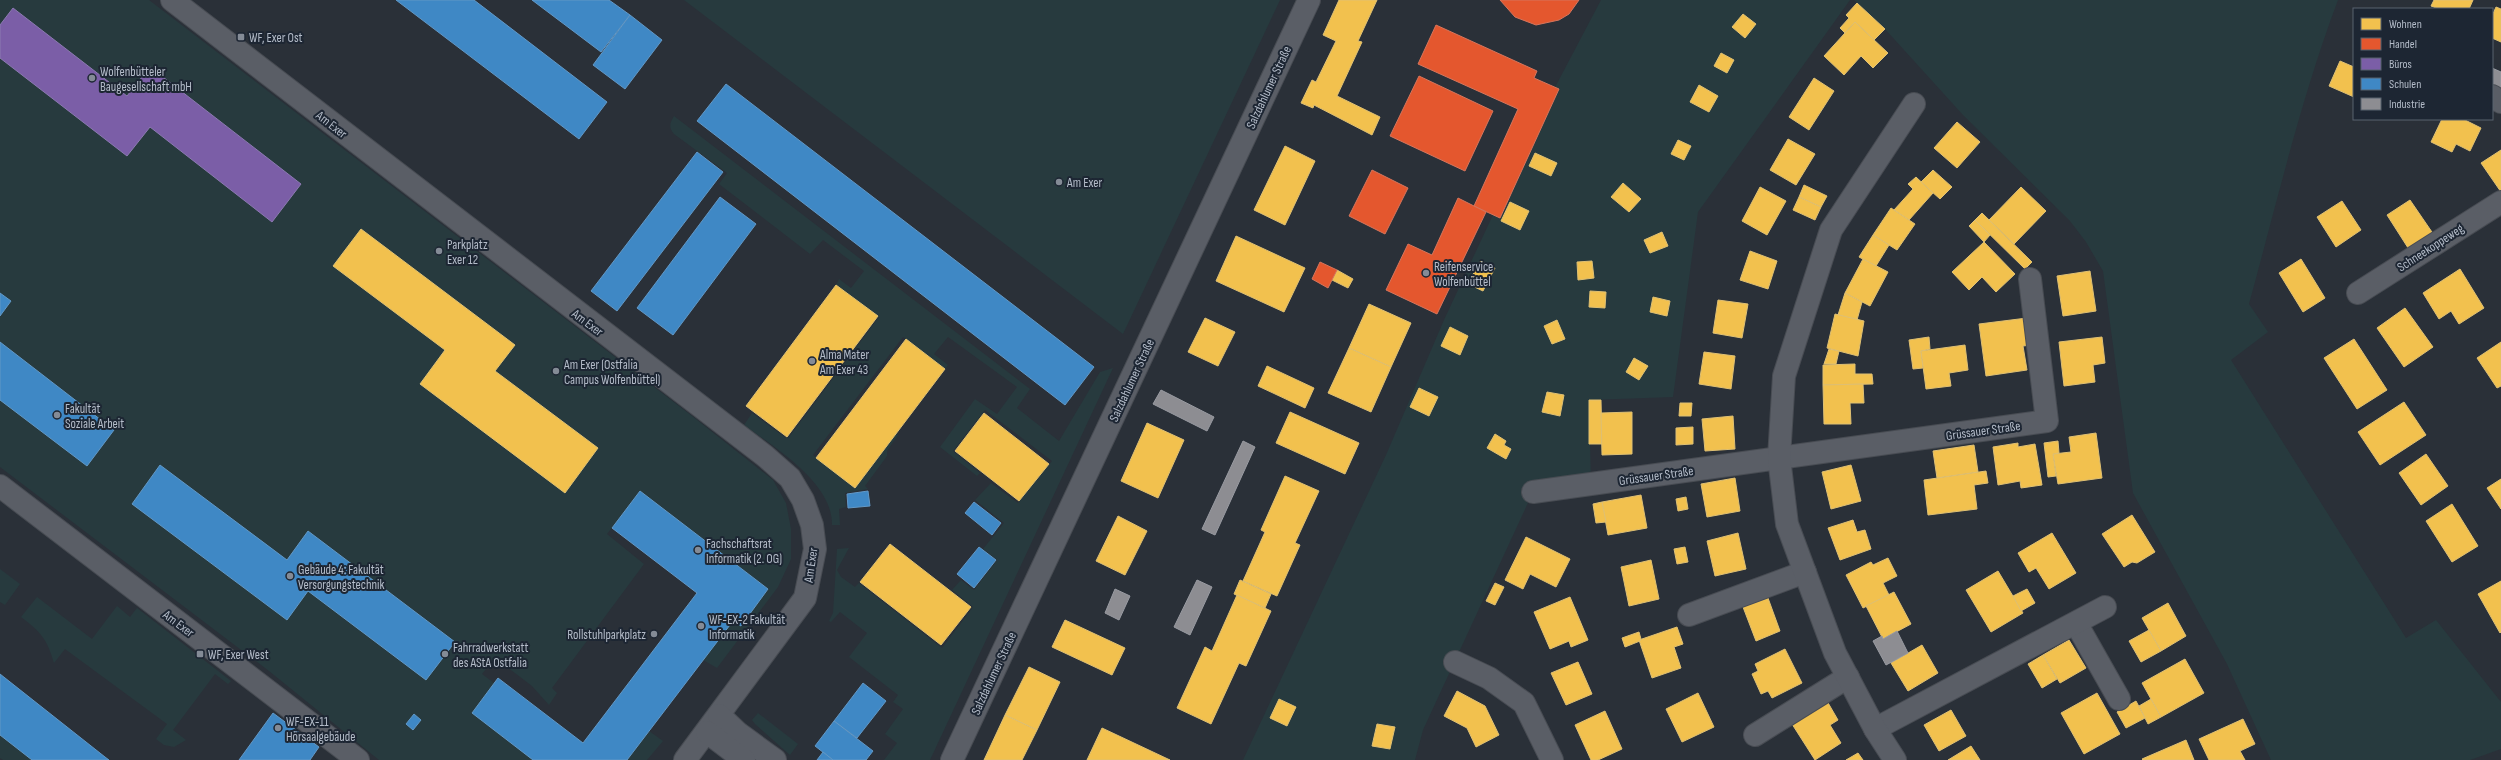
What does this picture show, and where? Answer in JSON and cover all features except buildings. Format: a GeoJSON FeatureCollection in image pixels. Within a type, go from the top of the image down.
{"type":"FeatureCollection","features":[{"type":"Feature","properties":{"kind":"street","name":"Am Exer"},"geometry":{"type":"LineString","coordinates":[[172,0],[765,456],[790,478],[803,500],[812,525],[814,548],[805,598],[685,760]]}},
{"type":"Feature","properties":{"kind":"street","name":"Salzdahlumer Straße"},"geometry":{"type":"LineString","coordinates":[[952,760],[1309,0]]}},
{"type":"Feature","properties":{"kind":"street"},"geometry":{"type":"LineString","coordinates":[[1895,760],[1875,729],[1836,653],[1787,524],[1779,458],[1784,376],[1831,230],[1914,104]]}},
{"type":"Feature","properties":{"kind":"street","name":"Schneekoppeweg"},"geometry":{"type":"LineString","coordinates":[[2358,293],[2501,202]]}},
{"type":"Feature","properties":{"kind":"street","name":"Grüssauer Straße"},"geometry":{"type":"LineString","coordinates":[[1533,492],[2047,420],[2030,279]]}},
{"type":"Feature","properties":{"kind":"street","name":"Am Exer"},"geometry":{"type":"LineString","coordinates":[[0,486],[358,760]]}},
{"type":"Feature","properties":{"kind":"street"},"geometry":{"type":"LineString","coordinates":[[1688,615],[1805,572]]}},
{"type":"Feature","properties":{"kind":"street"},"geometry":{"type":"LineString","coordinates":[[1875,729],[2106,608]]}},
{"type":"Feature","properties":{"kind":"street"},"geometry":{"type":"LineString","coordinates":[[2076,623],[2119,699]]}},
{"type":"Feature","properties":{"kind":"street"},"geometry":{"type":"LineString","coordinates":[[1455,662],[1489,678],[1524,703],[1552,760]]}},
{"type":"Feature","properties":{"kind":"street"},"geometry":{"type":"LineString","coordinates":[[1754,735],[1848,677]]}},
{"type":"Feature","properties":{"kind":"street"},"geometry":{"type":"LineString","coordinates":[[713,724],[744,760]]}},
{"type":"Feature","properties":{"kind":"street"},"geometry":{"type":"LineString","coordinates":[[713,724],[738,733],[775,760]]}},
{"type":"Feature","properties":{"kind":"green space"},"geometry":{"type":"Polygon","coordinates":[[[0,0],[149,0],[692,416],[773,480],[786,503],[791,529],[791,559],[778,587],[717,668],[703,660],[733,621],[741,626],[768,589],[640,491],[607,534],[644,564],[552,688],[557,693],[549,705],[532,686],[495,658],[482,674],[494,683],[472,713],[533,760],[379,760],[269,671],[0,467],[0,0]]]}},
{"type":"Feature","properties":{"kind":"green space","name":"Am Exer"},"geometry":{"type":"Polygon","coordinates":[[[684,0],[1280,0],[1123,334],[684,0]]]}},
{"type":"Feature","properties":{"kind":"green space"},"geometry":{"type":"Polygon","coordinates":[[[1601,0],[1850,0],[1698,212],[1673,397],[1589,400],[1591,484],[1533,492],[1423,730],[1415,760],[1243,760],[1386,455],[1444,320],[1532,131],[1601,0]]]}},
{"type":"Feature","properties":{"kind":"green space"},"geometry":{"type":"Polygon","coordinates":[[[1854,0],[2338,0],[2312,74],[2249,304],[2268,332],[2231,360],[2406,638],[2436,620],[2501,702],[2501,749],[2470,760],[2271,760],[2227,664],[2133,493],[2103,271],[2086,242],[2070,221],[1963,115],[1885,29],[1854,0]]]}},
{"type":"Feature","properties":{"kind":"green space"},"geometry":{"type":"Polygon","coordinates":[[[674,116],[1030,389],[1017,408],[1059,441],[1100,372],[1113,368],[930,760],[884,760],[897,743],[885,734],[903,709],[893,702],[898,695],[849,657],[867,633],[840,612],[831,622],[829,621],[833,613],[837,549],[849,548],[837,570],[841,577],[855,587],[859,583],[942,648],[973,607],[952,590],[961,580],[974,590],[997,560],[983,549],[1004,523],[975,500],[991,483],[1018,503],[1052,461],[985,410],[953,451],[980,473],[977,476],[940,447],[975,399],[997,414],[1017,387],[948,337],[934,354],[948,365],[945,369],[903,337],[813,455],[854,486],[894,433],[898,435],[887,451],[887,456],[865,486],[868,489],[845,493],[846,507],[839,509],[840,525],[832,525],[830,510],[823,495],[813,481],[785,455],[744,425],[752,413],[786,438],[789,437],[879,317],[836,285],[839,279],[851,288],[864,271],[823,240],[810,254],[719,184],[727,173],[674,134],[670,125],[674,116]]]}},
{"type":"Feature","properties":{"kind":"green space"},"geometry":{"type":"Polygon","coordinates":[[[0,569],[20,584],[5,605],[0,602],[0,569]]]}},
{"type":"Feature","properties":{"kind":"green space"},"geometry":{"type":"Polygon","coordinates":[[[37,597],[92,639],[117,606],[130,617],[137,608],[231,681],[228,684],[215,674],[173,730],[186,740],[174,747],[164,745],[156,739],[167,724],[65,649],[54,663],[46,642],[34,627],[21,617],[37,597]]]}},
{"type":"Feature","properties":{"kind":"green space"},"geometry":{"type":"Polygon","coordinates":[[[758,713],[798,744],[790,755],[755,724],[752,720],[758,713]]]}},
{"type":"Feature","properties":{"kind":"green space"},"geometry":{"type":"Polygon","coordinates":[[[649,731],[663,741],[647,760],[627,760],[649,731]]]}},
{"type":"Feature","properties":{"kind":"green space"},"geometry":{"type":"Polygon","coordinates":[[[0,735],[32,760],[3,760],[0,758],[0,735]]]}},
{"type":"Feature","properties":{"kind":"place","name":"WF, Exer Ost"},"geometry":{"type":"Point","coordinates":[241,37]}},
{"type":"Feature","properties":{"kind":"place","name":"Wolfenbütteler Baugesellschaft mbH"},"geometry":{"type":"Point","coordinates":[92,78]}},
{"type":"Feature","properties":{"kind":"place","name":"Am Exer"},"geometry":{"type":"Point","coordinates":[1059,182]}},
{"type":"Feature","properties":{"kind":"place","name":"Parkplatz Exer 12"},"geometry":{"type":"Point","coordinates":[439,251]}},
{"type":"Feature","properties":{"kind":"place","name":"Reifenservice Wolfenbüttel"},"geometry":{"type":"Point","coordinates":[1426,273]}},
{"type":"Feature","properties":{"kind":"place","name":"Alma Mater Am Exer 43"},"geometry":{"type":"Point","coordinates":[812,361]}},
{"type":"Feature","properties":{"kind":"place","name":"Am Exer (Ostfalia Campus Wolfenbüttel)"},"geometry":{"type":"Point","coordinates":[556,371]}},
{"type":"Feature","properties":{"kind":"place","name":"Fakultät Soziale Arbeit"},"geometry":{"type":"Point","coordinates":[57,415]}},
{"type":"Feature","properties":{"kind":"place","name":"Fachschaftsrat Informatik (2. OG)"},"geometry":{"type":"Point","coordinates":[698,550]}},
{"type":"Feature","properties":{"kind":"place","name":"Gebäude 4: Fakultät Versorgungstechnik"},"geometry":{"type":"Point","coordinates":[290,576]}},
{"type":"Feature","properties":{"kind":"place","name":"WF-EX-2 Fakultät Informatik"},"geometry":{"type":"Point","coordinates":[701,626]}},
{"type":"Feature","properties":{"kind":"place","name":"Rollstuhlparkplatz"},"geometry":{"type":"Point","coordinates":[654,634]}},
{"type":"Feature","properties":{"kind":"place","name":"WF, Exer West"},"geometry":{"type":"Point","coordinates":[200,654]}},
{"type":"Feature","properties":{"kind":"place","name":"Fahrradwerkstatt des AStA Ostfalia"},"geometry":{"type":"Point","coordinates":[445,654]}},
{"type":"Feature","properties":{"kind":"place","name":"WF-EX-11 Hörsaalgebäude"},"geometry":{"type":"Point","coordinates":[278,728]}}]}
